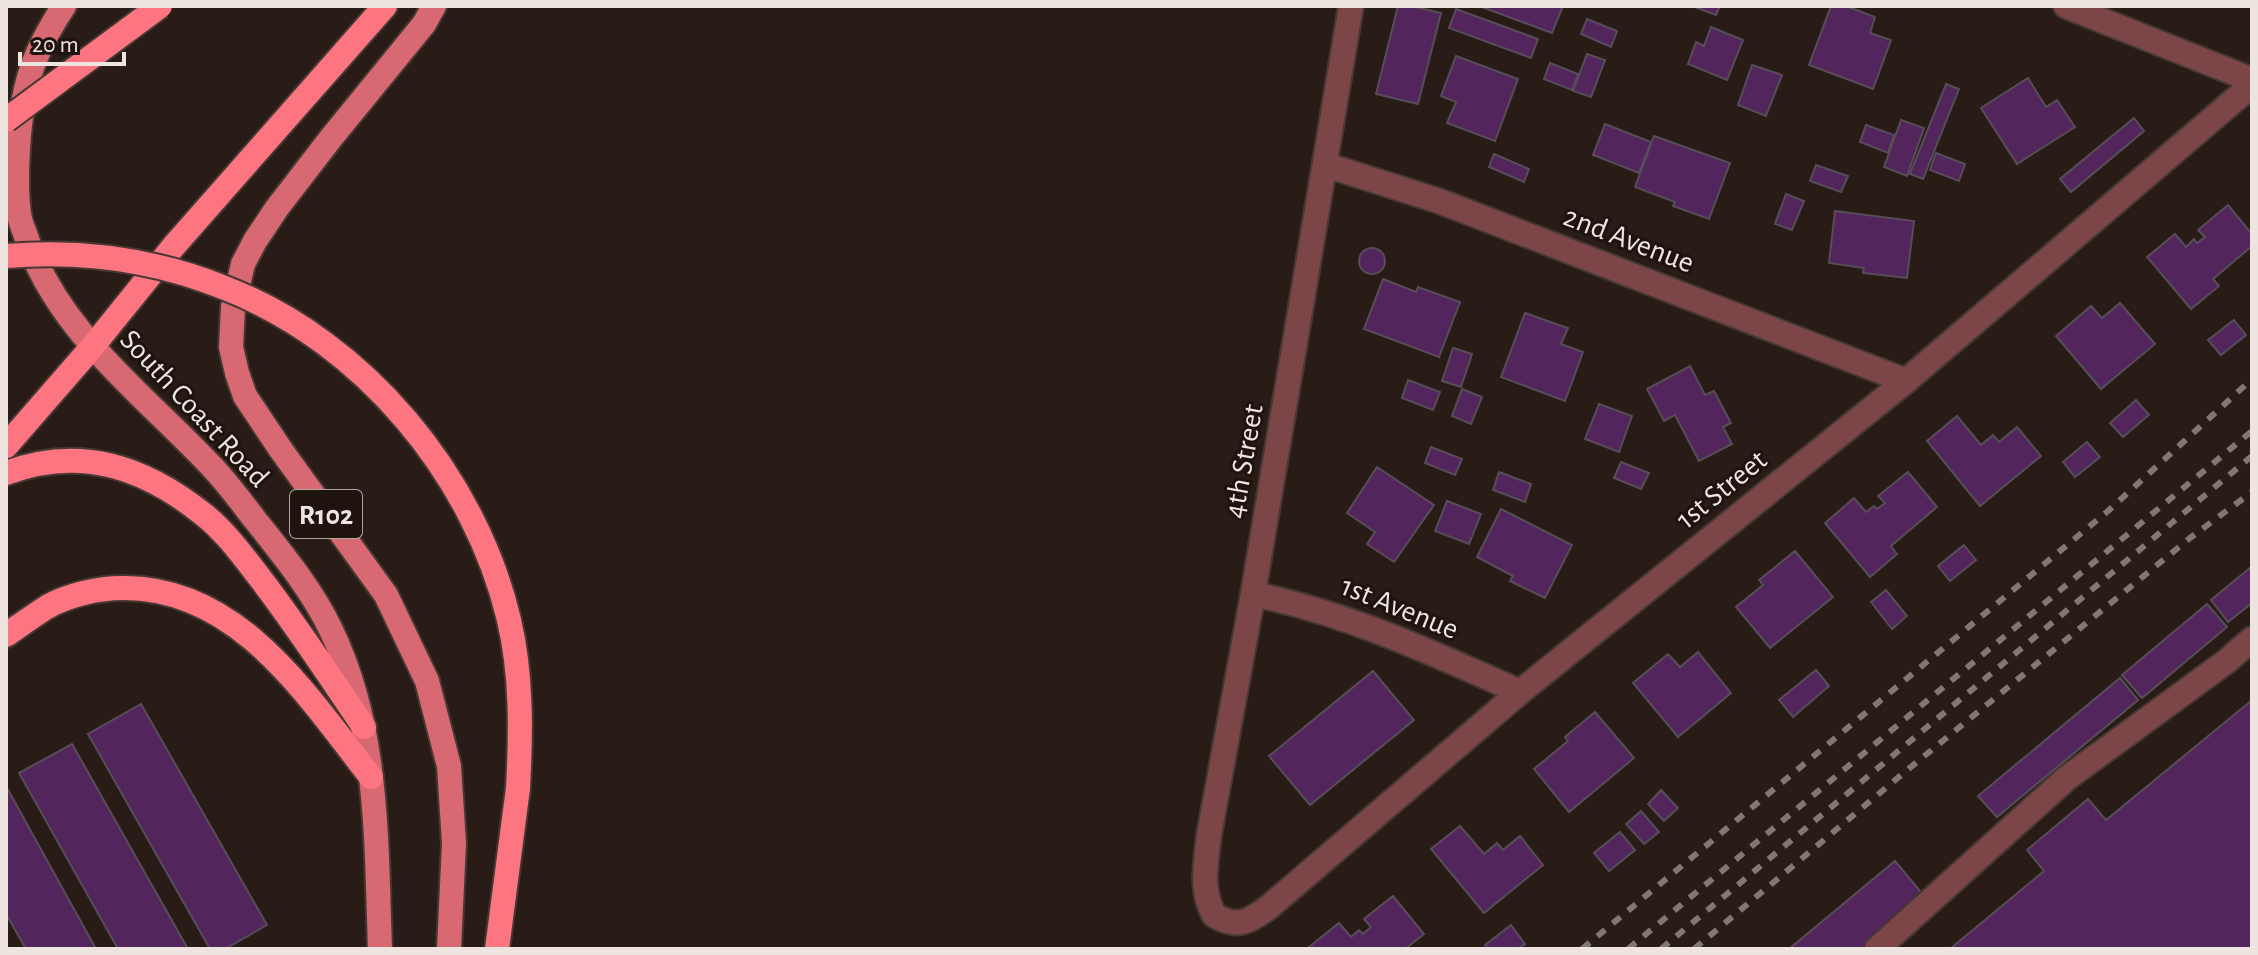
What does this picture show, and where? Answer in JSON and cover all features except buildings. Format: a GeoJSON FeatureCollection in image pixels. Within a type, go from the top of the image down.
{"type":"FeatureCollection","features":[{"type":"Feature","properties":{"kind":"highway"},"geometry":{"type":"LineString","coordinates":[[6,120],[160,6]]}},
{"type":"Feature","properties":{"kind":"highway"},"geometry":{"type":"LineString","coordinates":[[6,446],[173,247],[385,6]]}},
{"type":"Feature","properties":{"kind":"highway"},"geometry":{"type":"LineString","coordinates":[[6,256],[42,253],[107,257],[188,275],[227,288],[315,337],[363,376],[408,420],[452,482],[481,538],[504,599],[518,683],[521,732],[518,788],[497,949]]}},
{"type":"Feature","properties":{"kind":"highway"},"geometry":{"type":"LineString","coordinates":[[6,473],[43,462],[92,461],[126,469],[158,482],[194,507],[252,567],[288,614],[364,727]]}},
{"type":"Feature","properties":{"kind":"highway"},"geometry":{"type":"LineString","coordinates":[[6,635],[48,606],[76,595],[109,588],[137,587],[184,597],[233,623],[257,642],[302,690],[371,777]]}},
{"type":"Feature","properties":{"kind":"main road","name":"South Coast Road"},"geometry":{"type":"LineString","coordinates":[[64,6],[45,35],[30,68],[17,159],[20,219],[49,289],[68,316],[93,346],[216,470],[305,585],[330,628],[352,677],[364,727],[377,855],[380,949]]}},
{"type":"Feature","properties":{"kind":"main road","name":"South Coast Road"},"geometry":{"type":"LineString","coordinates":[[434,6],[424,24],[331,138],[255,241],[243,264],[233,307],[231,347],[245,396],[386,595],[427,681],[449,766],[454,843],[449,949]]}},
{"type":"Feature","properties":{"kind":"street","name":"4th Street"},"geometry":{"type":"LineString","coordinates":[[1222,920],[1214,915],[1207,903],[1205,876],[1209,835],[1253,594],[1351,6]]}},
{"type":"Feature","properties":{"kind":"street"},"geometry":{"type":"LineString","coordinates":[[2066,6],[2252,82]]}},
{"type":"Feature","properties":{"kind":"street","name":"1st Street"},"geometry":{"type":"LineString","coordinates":[[1222,920],[1239,924],[1269,907],[1520,692],[1906,381],[2252,82]]}},
{"type":"Feature","properties":{"kind":"street","name":"2nd Avenue"},"geometry":{"type":"LineString","coordinates":[[1326,165],[1439,201],[1906,381]]}},
{"type":"Feature","properties":{"kind":"street","name":"1st Avenue"},"geometry":{"type":"LineString","coordinates":[[1253,594],[1296,602],[1335,615],[1520,692]]}},
{"type":"Feature","properties":{"kind":"street"},"geometry":{"type":"LineString","coordinates":[[1877,949],[2067,778],[2227,661],[2252,639]]}},
{"type":"Feature","properties":{"kind":"railway"},"geometry":{"type":"LineString","coordinates":[[1582,949],[2108,511],[2252,379]]}},
{"type":"Feature","properties":{"kind":"railway"},"geometry":{"type":"LineString","coordinates":[[1628,949],[2252,431]]}},
{"type":"Feature","properties":{"kind":"railway"},"geometry":{"type":"LineString","coordinates":[[1661,949],[2252,456]]}},
{"type":"Feature","properties":{"kind":"railway"},"geometry":{"type":"LineString","coordinates":[[1694,949],[2190,538],[2252,492]]}}]}
